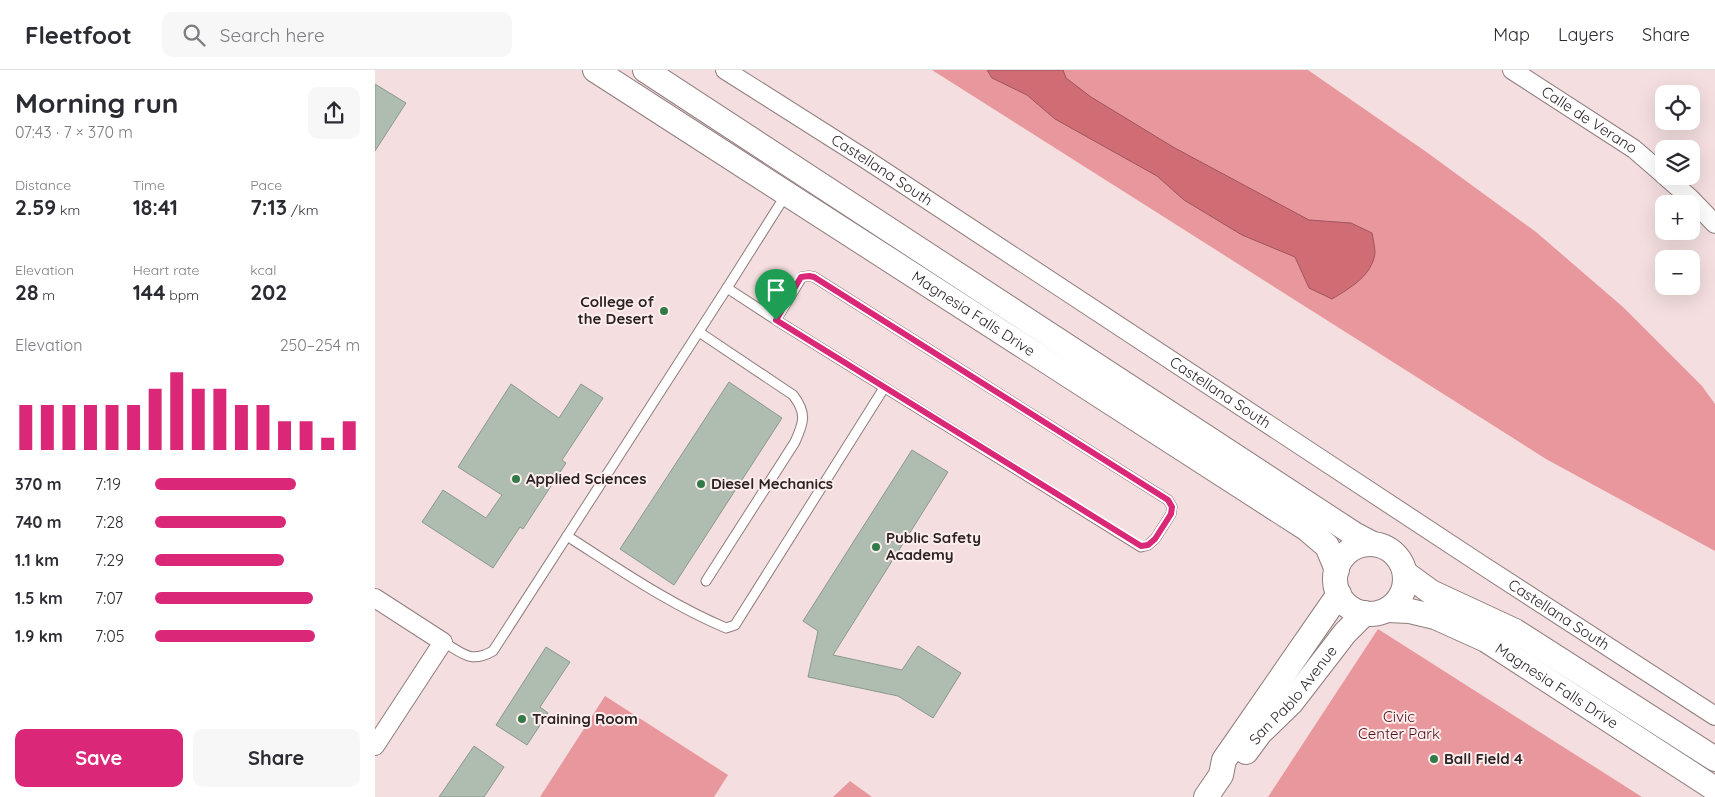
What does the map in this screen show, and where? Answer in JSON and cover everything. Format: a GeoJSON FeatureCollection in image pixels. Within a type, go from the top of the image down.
{"type":"FeatureCollection","features":[{"type":"Feature","properties":{"kind":"street","name":"Magnesia Falls Drive"},"geometry":{"type":"LineString","coordinates":[[595,70],[1307,529],[1327,546],[1337,570]]}},
{"type":"Feature","properties":{"kind":"street","name":"Magnesia Falls Drive"},"geometry":{"type":"LineString","coordinates":[[645,70],[1354,534],[1373,544]]}},
{"type":"Feature","properties":{"kind":"street","name":"Castellana South"},"geometry":{"type":"LineString","coordinates":[[725,70],[867,160],[1481,566],[1715,716]]}},
{"type":"Feature","properties":{"kind":"street","name":"Calle de Verano"},"geometry":{"type":"LineString","coordinates":[[1512,70],[1635,150],[1655,168]]}},
{"type":"Feature","properties":{"kind":"street","name":"Calle de Verano"},"geometry":{"type":"LineString","coordinates":[[1675,185],[1715,224]]}},
{"type":"Feature","properties":{"kind":"street"},"geometry":{"type":"LineString","coordinates":[[1373,544],[1385,547],[1395,554],[1401,562],[1405,573],[1405,584],[1402,594],[1395,603],[1376,612],[1355,610],[1346,604],[1339,594],[1336,582],[1337,570],[1342,559],[1350,550],[1361,545],[1373,544]]}},
{"type":"Feature","properties":{"kind":"street","name":"Magnesia Falls Drive"},"geometry":{"type":"LineString","coordinates":[[1405,573],[1431,592],[1515,631],[1715,759]]}},
{"type":"Feature","properties":{"kind":"street","name":"San Pablo Avenue"},"geometry":{"type":"LineString","coordinates":[[1207,797],[1221,775],[1224,760],[1339,594]]}},
{"type":"Feature","properties":{"kind":"street"},"geometry":{"type":"LineString","coordinates":[[375,598],[443,642],[375,746]]}},
{"type":"Feature","properties":{"kind":"street","name":"Magnesia Falls Drive"},"geometry":{"type":"LineString","coordinates":[[1376,612],[1410,611],[1435,617],[1486,640],[1715,789]]}},
{"type":"Feature","properties":{"kind":"street","name":"San Pablo Avenue"},"geometry":{"type":"LineString","coordinates":[[1221,775],[1234,767],[1260,733],[1291,703],[1345,632],[1376,612]]}},
{"type":"Feature","properties":{"kind":"lane"},"geometry":{"type":"LineString","coordinates":[[443,642],[473,658],[483,657],[493,651],[787,193]]}},
{"type":"Feature","properties":{"kind":"lane"},"geometry":{"type":"LineString","coordinates":[[727,288],[776,320],[884,388],[1141,546],[1148,545],[1155,539],[1171,514],[1172,507],[1168,500],[814,277],[801,277],[776,320]]}},
{"type":"Feature","properties":{"kind":"lane"},"geometry":{"type":"LineString","coordinates":[[699,332],[793,395],[801,406],[802,414],[802,426],[795,442],[706,581]]}},
{"type":"Feature","properties":{"kind":"lane"},"geometry":{"type":"LineString","coordinates":[[567,536],[695,615],[726,628],[735,624],[884,388]]}},
{"type":"Feature","properties":{"kind":"green space"},"geometry":{"type":"Polygon","coordinates":[[[932,70],[1308,70],[1425,151],[1536,232],[1623,307],[1702,386],[1715,404],[1715,551],[1546,459],[932,70]]]}},
{"type":"Feature","properties":{"kind":"green space","name":"Civic Center Park"},"geometry":{"type":"Polygon","coordinates":[[[1378,629],[1642,797],[1268,797],[1378,629]]]}},
{"type":"Feature","properties":{"kind":"green space"},"geometry":{"type":"Polygon","coordinates":[[[605,696],[728,775],[714,797],[540,797],[605,696]]]}},
{"type":"Feature","properties":{"kind":"green space"},"geometry":{"type":"Polygon","coordinates":[[[850,781],[872,797],[833,797],[850,781]]]}},
{"type":"Feature","properties":{"kind":"shaded area"},"geometry":{"type":"Polygon","coordinates":[[[987,70],[1063,70],[1066,78],[1091,97],[1173,147],[1309,220],[1351,223],[1372,233],[1375,253],[1370,268],[1359,280],[1332,299],[1309,288],[1295,257],[1242,235],[1184,200],[1157,176],[1055,119],[1027,95],[992,78],[987,70]]]}},
{"type":"Feature","properties":{"kind":"building"},"geometry":{"type":"Polygon","coordinates":[[[375,84],[406,103],[375,151],[375,84]]]}},
{"type":"Feature","properties":{"kind":"building","name":"Diesel Mechanics"},"geometry":{"type":"Polygon","coordinates":[[[729,382],[782,418],[674,585],[620,549],[729,382]]]}},
{"type":"Feature","properties":{"kind":"building","name":"Applied Sciences"},"geometry":{"type":"Polygon","coordinates":[[[511,384],[559,418],[581,384],[603,398],[562,460],[566,463],[523,529],[520,527],[493,568],[422,522],[443,490],[486,518],[502,495],[458,467],[511,384]]]}},
{"type":"Feature","properties":{"kind":"building","name":"Public Safety Academy"},"geometry":{"type":"Polygon","coordinates":[[[912,450],[948,472],[833,655],[902,670],[918,646],[961,673],[933,718],[898,696],[808,677],[818,631],[803,621],[912,450]]]}},
{"type":"Feature","properties":{"kind":"building"},"geometry":{"type":"Polygon","coordinates":[[[546,647],[570,662],[540,707],[548,713],[527,745],[496,725],[546,647]]]}},
{"type":"Feature","properties":{"kind":"building"},"geometry":{"type":"Polygon","coordinates":[[[474,746],[504,767],[484,797],[439,797],[474,746]]]}},
{"type":"Feature","properties":{"kind":"place","name":"College of the Desert"},"geometry":{"type":"Point","coordinates":[664,311]}},
{"type":"Feature","properties":{"kind":"place","name":"Applied Sciences"},"geometry":{"type":"Point","coordinates":[516,479]}},
{"type":"Feature","properties":{"kind":"place","name":"Diesel Mechanics"},"geometry":{"type":"Point","coordinates":[701,484]}},
{"type":"Feature","properties":{"kind":"place","name":"Public Safety Academy"},"geometry":{"type":"Point","coordinates":[876,547]}},
{"type":"Feature","properties":{"kind":"place","name":"Training Room"},"geometry":{"type":"Point","coordinates":[522,719]}},
{"type":"Feature","properties":{"kind":"place","name":"Ball Field 4"},"geometry":{"type":"Point","coordinates":[1434,759]}},
{"type":"Feature","properties":{"kind":"route"},"geometry":{"type":"LineString","coordinates":[[801,277],[814,277],[1168,500],[1172,507],[1171,514],[1155,539],[1148,545],[1141,546],[776,320],[801,277]]}}]}
